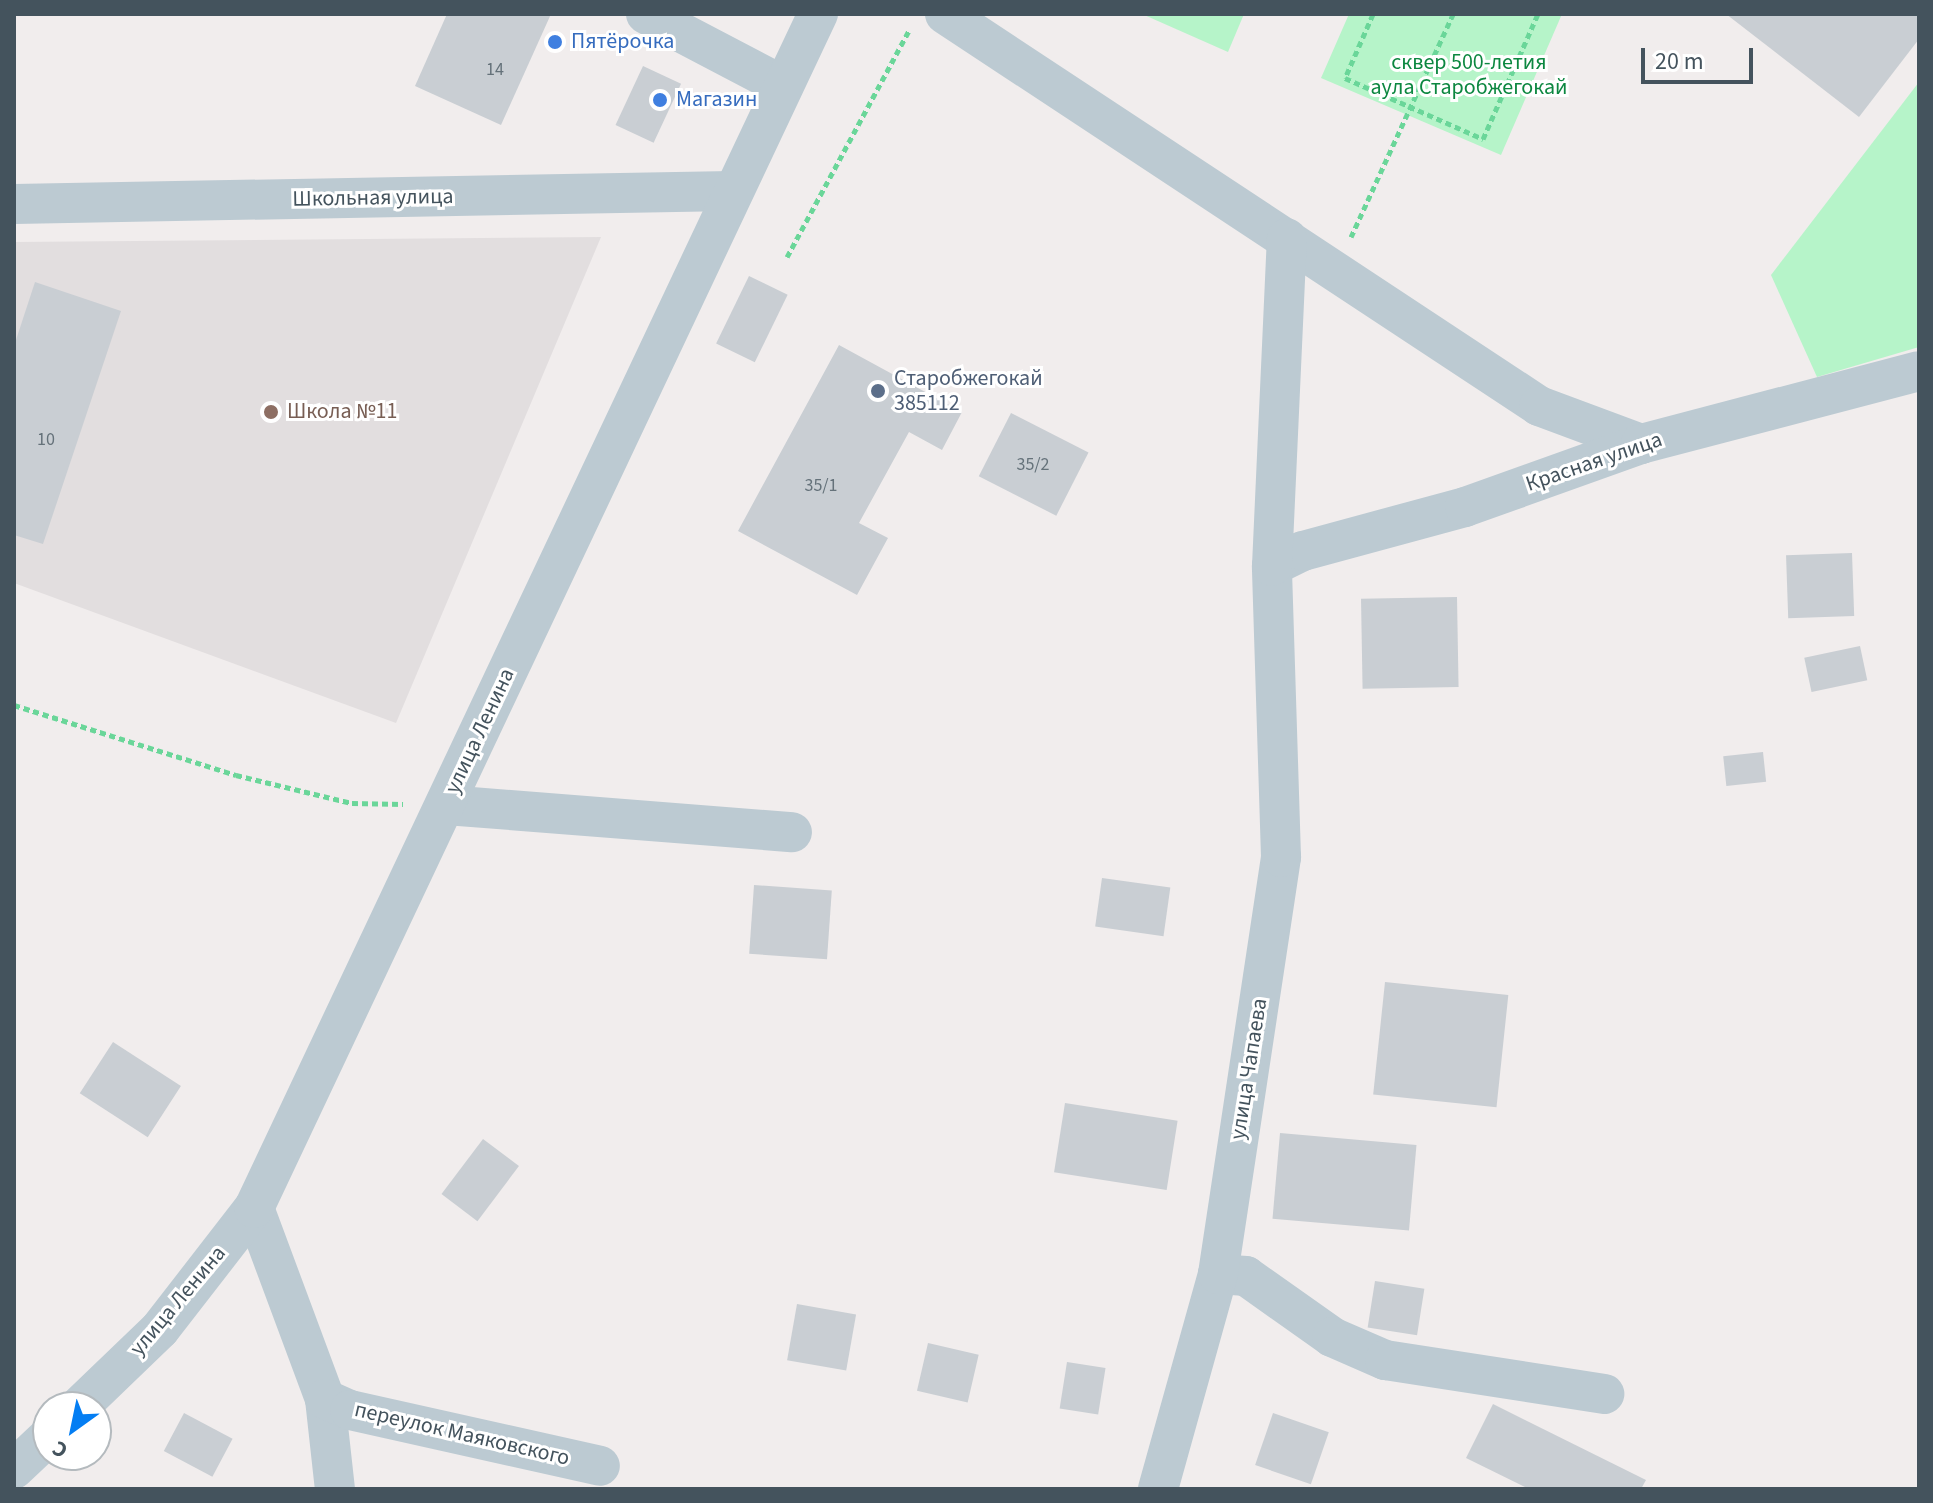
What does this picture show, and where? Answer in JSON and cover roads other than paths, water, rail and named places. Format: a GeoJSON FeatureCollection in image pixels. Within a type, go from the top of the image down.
{"type":"FeatureCollection","features":[{"type":"Feature","properties":{"kind":"street"},"geometry":{"type":"LineString","coordinates":[[646,14],[783,86]]}},
{"type":"Feature","properties":{"kind":"street","name":"улица Ленина"},"geometry":{"type":"LineString","coordinates":[[96,1391],[160,1329],[254,1208],[818,14]]}},
{"type":"Feature","properties":{"kind":"street"},"geometry":{"type":"LineString","coordinates":[[928,21],[1287,238],[1539,406],[1641,444]]}},
{"type":"Feature","properties":{"kind":"street","name":"Школьная улица"},"geometry":{"type":"LineString","coordinates":[[14,204],[732,191]]}},
{"type":"Feature","properties":{"kind":"street","name":"улица Чапаева"},"geometry":{"type":"LineString","coordinates":[[1158,1489],[1218,1274],[1281,857],[1272,566],[1287,238]]}},
{"type":"Feature","properties":{"kind":"street","name":"Красная улица"},"geometry":{"type":"LineString","coordinates":[[1272,566],[1303,551],[1465,507],[1641,444],[1919,371]]}},
{"type":"Feature","properties":{"kind":"street"},"geometry":{"type":"LineString","coordinates":[[446,805],[792,832]]}},
{"type":"Feature","properties":{"kind":"street"},"geometry":{"type":"LineString","coordinates":[[254,1208],[325,1399],[335,1489]]}},
{"type":"Feature","properties":{"kind":"street"},"geometry":{"type":"LineString","coordinates":[[1218,1274],[1246,1276],[1332,1337],[1385,1360],[1604,1394]]}},
{"type":"Feature","properties":{"kind":"street","name":"переулок Маяковского"},"geometry":{"type":"LineString","coordinates":[[325,1399],[350,1410],[600,1466]]}},
{"type":"Feature","properties":{"kind":"place","name":"Пятёрочка"},"geometry":{"type":"Point","coordinates":[555,42]}},
{"type":"Feature","properties":{"kind":"place","name":"Магазин"},"geometry":{"type":"Point","coordinates":[660,100]}},
{"type":"Feature","properties":{"kind":"place","name":"Старобжегокай 385112"},"geometry":{"type":"Point","coordinates":[878,391]}},
{"type":"Feature","properties":{"kind":"place","name":"Школа №11"},"geometry":{"type":"Point","coordinates":[271,412]}},
{"type":"Feature","properties":{"kind":"park label","name":"сквер 500-летия аула Старобжегокай"},"geometry":{"type":"Point","coordinates":[1469,74]}}]}
